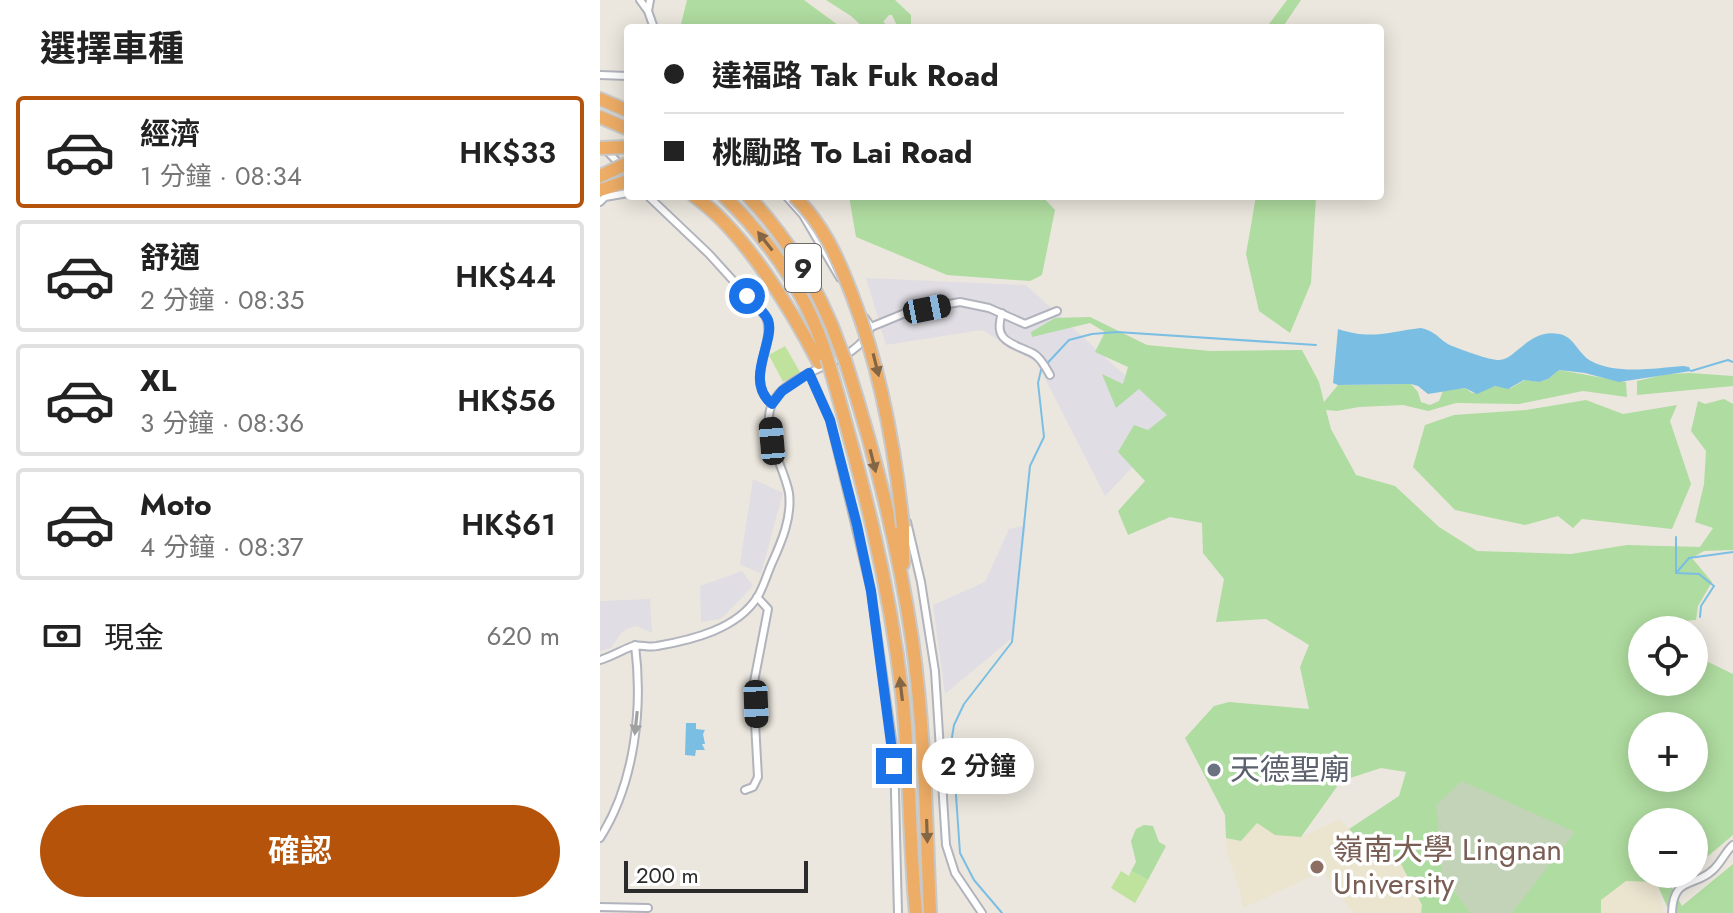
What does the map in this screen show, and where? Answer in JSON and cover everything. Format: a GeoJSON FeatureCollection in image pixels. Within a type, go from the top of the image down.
{"type":"FeatureCollection","features":[{"type":"Feature","properties":{"kind":"highway"},"geometry":{"type":"LineString","coordinates":[[600,99],[624,109]]}},
{"type":"Feature","properties":{"kind":"highway"},"geometry":{"type":"LineString","coordinates":[[600,117],[624,127]]}},
{"type":"Feature","properties":{"kind":"highway"},"geometry":{"type":"LineString","coordinates":[[600,147],[624,147]]}},
{"type":"Feature","properties":{"kind":"highway"},"geometry":{"type":"LineString","coordinates":[[600,176],[624,165]]}},
{"type":"Feature","properties":{"kind":"highway"},"geometry":{"type":"LineString","coordinates":[[600,190],[624,182]]}},
{"type":"Feature","properties":{"kind":"highway"},"geometry":{"type":"LineString","coordinates":[[698,200],[724,223],[768,278],[826,366],[841,405],[872,514],[888,596],[909,762],[915,909]]}},
{"type":"Feature","properties":{"kind":"highway","name":"9"},"geometry":{"type":"LineString","coordinates":[[728,200],[760,235],[792,280],[814,322],[826,366]]}},
{"type":"Feature","properties":{"kind":"highway","name":"9"},"geometry":{"type":"LineString","coordinates":[[751,200],[807,273],[828,315],[863,422],[904,591],[912,642],[924,760],[930,913]]}},
{"type":"Feature","properties":{"kind":"highway"},"geometry":{"type":"LineString","coordinates":[[798,200],[830,242],[870,343],[890,427],[903,527],[904,591]]}},
{"type":"Feature","properties":{"kind":"street"},"geometry":{"type":"LineString","coordinates":[[640,0],[653,24]]}},
{"type":"Feature","properties":{"kind":"street"},"geometry":{"type":"LineString","coordinates":[[648,11],[650,0]]}},
{"type":"Feature","properties":{"kind":"street"},"geometry":{"type":"LineString","coordinates":[[600,75],[624,76]]}},
{"type":"Feature","properties":{"kind":"street"},"geometry":{"type":"LineString","coordinates":[[600,147],[609,151],[624,168]]}},
{"type":"Feature","properties":{"kind":"street"},"geometry":{"type":"LineString","coordinates":[[600,202],[605,197],[624,194]]}},
{"type":"Feature","properties":{"kind":"street"},"geometry":{"type":"LineString","coordinates":[[651,200],[709,254],[766,317],[769,330],[761,361],[761,378],[763,393],[772,404]]}},
{"type":"Feature","properties":{"kind":"street"},"geometry":{"type":"LineString","coordinates":[[790,200],[803,215],[871,327]]}},
{"type":"Feature","properties":{"kind":"street"},"geometry":{"type":"LineString","coordinates":[[600,660],[618,655],[635,645],[654,647],[715,630],[745,612],[757,597],[783,537],[789,507],[789,492],[772,441],[770,414],[772,404],[782,391],[857,346],[871,327],[910,311],[960,302],[1002,313],[1025,324],[1057,311]]}},
{"type":"Feature","properties":{"kind":"street"},"geometry":{"type":"LineString","coordinates":[[1002,313],[998,324],[1001,335],[1019,349],[1037,355],[1050,375]]}},
{"type":"Feature","properties":{"kind":"street"},"geometry":{"type":"LineString","coordinates":[[809,373],[830,420],[871,591],[894,753],[898,913]]}},
{"type":"Feature","properties":{"kind":"street"},"geometry":{"type":"LineString","coordinates":[[900,494],[918,566],[933,649],[946,845],[955,873],[982,913]]}},
{"type":"Feature","properties":{"kind":"street"},"geometry":{"type":"LineString","coordinates":[[745,790],[753,787],[758,777],[753,687],[768,609],[757,597]]}},
{"type":"Feature","properties":{"kind":"street"},"geometry":{"type":"LineString","coordinates":[[600,838],[615,814],[634,739],[638,670],[635,645]]}},
{"type":"Feature","properties":{"kind":"street"},"geometry":{"type":"LineString","coordinates":[[1672,913],[1679,889],[1689,881],[1711,873],[1733,845]]}},
{"type":"Feature","properties":{"kind":"street"},"geometry":{"type":"LineString","coordinates":[[600,907],[648,908]]}},
{"type":"Feature","properties":{"kind":"shaded area"},"geometry":{"type":"Polygon","coordinates":[[[866,278],[1026,285],[1176,422],[1105,496],[1037,363],[982,330],[886,345],[866,278]]]}},
{"type":"Feature","properties":{"kind":"shaded area"},"geometry":{"type":"Polygon","coordinates":[[[753,479],[783,493],[761,574],[740,564],[753,479]]]}},
{"type":"Feature","properties":{"kind":"shaded area"},"geometry":{"type":"Polygon","coordinates":[[[1026,525],[1011,639],[945,694],[933,605],[985,582],[1009,529],[1026,525]]]}},
{"type":"Feature","properties":{"kind":"shaded area"},"geometry":{"type":"Polygon","coordinates":[[[742,571],[753,586],[721,619],[701,622],[700,586],[742,571]]]}},
{"type":"Feature","properties":{"kind":"shaded area"},"geometry":{"type":"Polygon","coordinates":[[[650,599],[652,633],[637,626],[629,628],[622,632],[611,648],[600,651],[600,601],[650,599]]]}},
{"type":"Feature","properties":{"kind":"shaded area","name":"嶺南大學 Lingnan University"},"geometry":{"type":"Polygon","coordinates":[[[1340,819],[1365,848],[1401,864],[1422,905],[1421,913],[1353,913],[1323,871],[1243,908],[1226,850],[1226,838],[1241,840],[1257,823],[1301,837],[1340,819]]]}},
{"type":"Feature","properties":{"kind":"shaded area","name":"嶺南大學 Lingnan University"},"geometry":{"type":"Polygon","coordinates":[[[1554,877],[1628,881],[1628,888],[1658,888],[1664,913],[1555,913],[1554,877]]]}},
{"type":"Feature","properties":{"kind":"green space"},"geometry":{"type":"Polygon","coordinates":[[[687,0],[804,0],[837,24],[681,24],[687,0]]]}},
{"type":"Feature","properties":{"kind":"green space"},"geometry":{"type":"Polygon","coordinates":[[[826,0],[895,0],[911,15],[911,24],[896,24],[889,15],[883,22],[886,24],[860,24],[826,0]]]}},
{"type":"Feature","properties":{"kind":"green space"},"geometry":{"type":"Polygon","coordinates":[[[1287,0],[1301,0],[1285,24],[1269,24],[1287,0]]]}},
{"type":"Feature","properties":{"kind":"green space"},"geometry":{"type":"Polygon","coordinates":[[[850,200],[1046,200],[1055,210],[1042,275],[1030,281],[947,275],[856,237],[850,200]]]}},
{"type":"Feature","properties":{"kind":"green space"},"geometry":{"type":"Polygon","coordinates":[[[1255,200],[1316,200],[1311,283],[1290,333],[1259,311],[1246,254],[1255,200]]]}},
{"type":"Feature","properties":{"kind":"green space"},"geometry":{"type":"Polygon","coordinates":[[[1090,317],[1147,345],[1210,351],[1302,350],[1319,382],[1324,402],[1338,385],[1411,384],[1421,402],[1430,405],[1439,401],[1443,391],[1465,388],[1472,393],[1495,386],[1511,388],[1525,380],[1539,382],[1548,379],[1559,370],[1626,382],[1627,397],[1583,391],[1519,404],[1456,403],[1428,411],[1403,405],[1326,410],[1331,429],[1356,475],[1395,486],[1439,527],[1477,551],[1571,554],[1627,545],[1700,547],[1713,528],[1695,522],[1704,484],[1706,451],[1691,431],[1698,401],[1705,404],[1724,399],[1733,404],[1733,550],[1704,551],[1692,558],[1712,582],[1698,606],[1697,616],[1628,616],[1628,696],[1708,696],[1708,662],[1733,674],[1733,835],[1708,856],[1708,808],[1628,808],[1628,881],[1601,900],[1601,913],[1421,913],[1422,905],[1401,864],[1373,853],[1349,829],[1399,796],[1406,772],[1381,768],[1341,781],[1301,837],[1275,835],[1257,823],[1241,841],[1226,838],[1225,815],[1185,738],[1214,706],[1229,702],[1309,709],[1300,667],[1309,645],[1266,619],[1216,622],[1224,579],[1203,553],[1202,523],[1170,517],[1128,535],[1118,511],[1145,481],[1118,452],[1134,425],[1148,430],[1167,415],[1139,389],[1116,408],[1102,374],[1123,384],[1128,367],[1095,352],[1105,332],[1090,323],[1032,337],[1031,332],[1055,318],[1090,317]]]}},
{"type":"Feature","properties":{"kind":"green space"},"geometry":{"type":"Polygon","coordinates":[[[785,346],[800,372],[783,382],[769,355],[785,346]]]}},
{"type":"Feature","properties":{"kind":"green space"},"geometry":{"type":"Polygon","coordinates":[[[1667,374],[1733,376],[1733,386],[1637,395],[1637,381],[1667,374]]]}},
{"type":"Feature","properties":{"kind":"green space"},"geometry":{"type":"Polygon","coordinates":[[[1586,400],[1623,414],[1677,405],[1670,421],[1691,484],[1672,529],[1582,519],[1573,528],[1558,516],[1525,525],[1455,510],[1413,467],[1425,425],[1454,415],[1526,410],[1586,400]]]}},
{"type":"Feature","properties":{"kind":"green space"},"geometry":{"type":"Polygon","coordinates":[[[1462,781],[1575,832],[1512,913],[1470,913],[1442,874],[1436,805],[1462,781]]]}},
{"type":"Feature","properties":{"kind":"green space"},"geometry":{"type":"Polygon","coordinates":[[[1144,825],[1153,826],[1159,842],[1166,846],[1148,880],[1131,871],[1136,862],[1131,841],[1136,829],[1144,825]]]}},
{"type":"Feature","properties":{"kind":"green space"},"geometry":{"type":"Polygon","coordinates":[[[1733,864],[1733,913],[1670,913],[1659,888],[1672,888],[1682,906],[1708,888],[1708,885],[1733,864]]]}},
{"type":"Feature","properties":{"kind":"green space"},"geometry":{"type":"Polygon","coordinates":[[[1121,871],[1129,876],[1131,871],[1148,880],[1135,903],[1111,888],[1121,871]]]}},
{"type":"Feature","properties":{"kind":"water"},"geometry":{"type":"Polygon","coordinates":[[[1421,328],[1452,346],[1494,360],[1505,359],[1531,340],[1549,333],[1564,335],[1591,361],[1612,368],[1636,370],[1683,366],[1691,371],[1619,382],[1559,370],[1539,382],[1524,380],[1508,389],[1495,386],[1477,394],[1465,388],[1428,394],[1411,384],[1333,383],[1338,329],[1370,335],[1421,328]]]}},
{"type":"Feature","properties":{"kind":"water"},"geometry":{"type":"Polygon","coordinates":[[[686,723],[696,723],[696,729],[705,730],[705,744],[702,744],[705,750],[696,750],[695,756],[685,755],[686,723]]]}},
{"type":"Feature","properties":{"kind":"waterway"},"geometry":{"type":"LineString","coordinates":[[1002,913],[974,880],[960,853],[952,737],[964,704],[1012,642],[1030,466],[1044,437],[1038,383],[1041,370],[1069,340],[1092,334],[1117,332],[1316,345]]}},
{"type":"Feature","properties":{"kind":"waterway"},"geometry":{"type":"LineString","coordinates":[[1691,371],[1728,360],[1733,362]]}},
{"type":"Feature","properties":{"kind":"waterway"},"geometry":{"type":"LineString","coordinates":[[1676,537],[1676,573],[1699,574],[1714,586],[1701,606],[1700,616]]}},
{"type":"Feature","properties":{"kind":"waterway"},"geometry":{"type":"LineString","coordinates":[[1677,572],[1689,558],[1733,552]]}},
{"type":"Feature","properties":{"kind":"place","name":"天德聖廟"},"geometry":{"type":"Point","coordinates":[1214,770]}},
{"type":"Feature","properties":{"kind":"place","name":"嶺南大學 Lingnan University"},"geometry":{"type":"Point","coordinates":[1317,867]}},
{"type":"Feature","properties":{"kind":"route"},"geometry":{"type":"LineString","coordinates":[[747,296],[763,313],[769,325],[761,361],[762,387],[767,399],[772,404],[782,391],[809,373],[830,420],[871,591],[894,766]]}}]}
